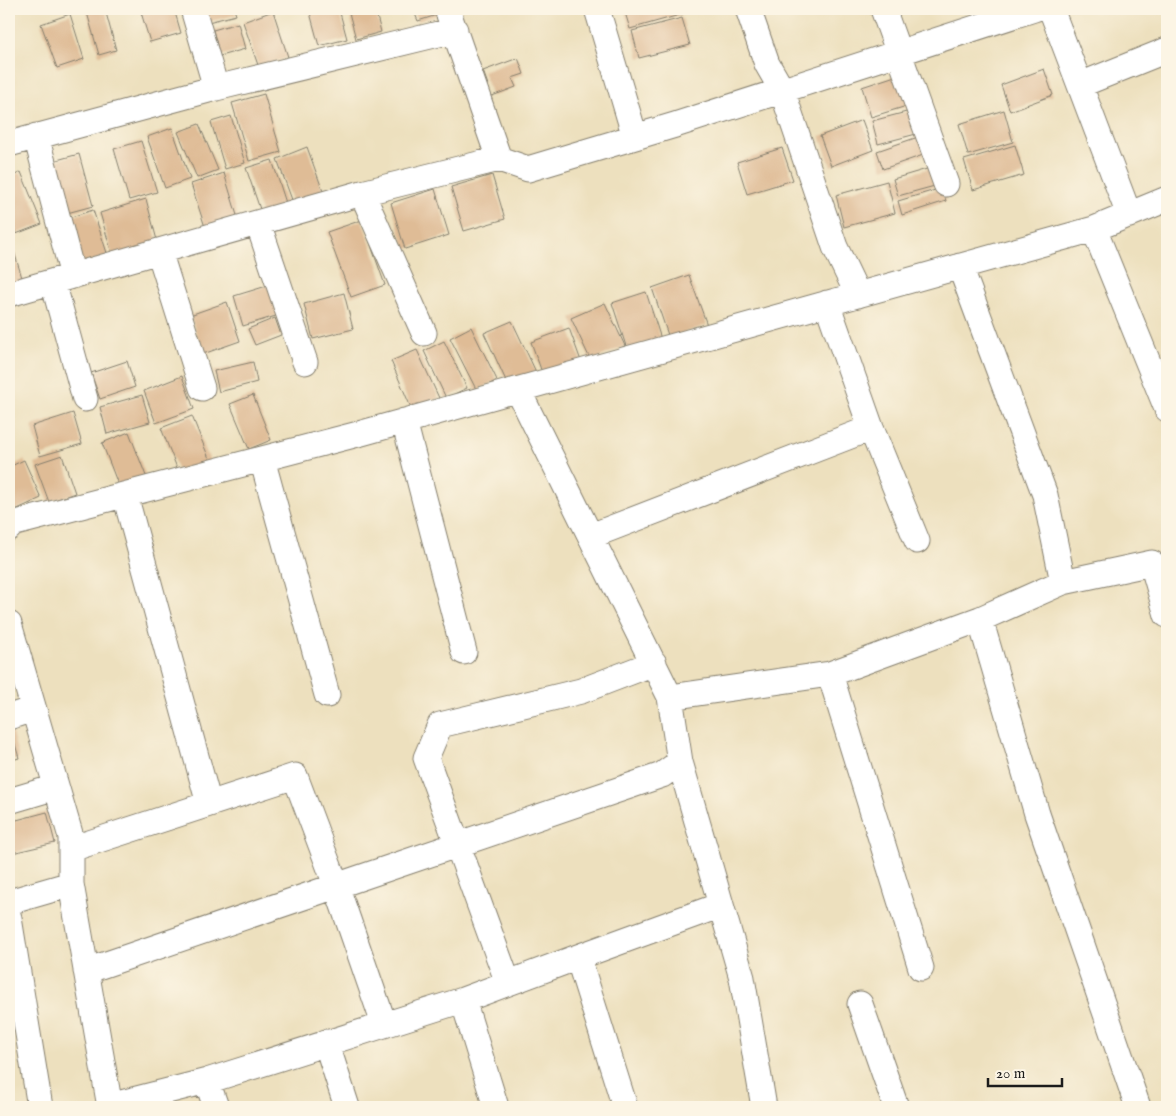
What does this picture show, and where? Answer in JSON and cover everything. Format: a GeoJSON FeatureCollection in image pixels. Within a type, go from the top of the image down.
{"type":"FeatureCollection","features":[{"type":"Feature","properties":{"kind":"street"},"geometry":{"type":"LineString","coordinates":[[193,9],[216,88]]}},
{"type":"Feature","properties":{"kind":"street"},"geometry":{"type":"LineString","coordinates":[[597,9],[636,137]]}},
{"type":"Feature","properties":{"kind":"street"},"geometry":{"type":"LineString","coordinates":[[748,9],[767,64],[782,90],[835,247],[858,295]]}},
{"type":"Feature","properties":{"kind":"street"},"geometry":{"type":"LineString","coordinates":[[883,9],[946,184]]}},
{"type":"Feature","properties":{"kind":"street"},"geometry":{"type":"LineString","coordinates":[[9,294],[362,193],[499,159],[528,169],[636,137],[1034,9]]}},
{"type":"Feature","properties":{"kind":"street"},"geometry":{"type":"LineString","coordinates":[[1051,9],[1129,215]]}},
{"type":"Feature","properties":{"kind":"street"},"geometry":{"type":"LineString","coordinates":[[9,144],[216,88],[451,20],[499,159]]}},
{"type":"Feature","properties":{"kind":"street"},"geometry":{"type":"LineString","coordinates":[[1080,85],[1167,50]]}},
{"type":"Feature","properties":{"kind":"street"},"geometry":{"type":"LineString","coordinates":[[36,136],[85,399]]}},
{"type":"Feature","properties":{"kind":"street"},"geometry":{"type":"LineString","coordinates":[[362,193],[424,333]]}},
{"type":"Feature","properties":{"kind":"street"},"geometry":{"type":"LineString","coordinates":[[9,528],[12,524],[518,390],[1094,229],[1167,199]]}},
{"type":"Feature","properties":{"kind":"street"},"geometry":{"type":"LineString","coordinates":[[258,223],[305,362]]}},
{"type":"Feature","properties":{"kind":"street"},"geometry":{"type":"LineString","coordinates":[[1094,229],[1167,409]]}},
{"type":"Feature","properties":{"kind":"street"},"geometry":{"type":"LineString","coordinates":[[159,251],[202,388]]}},
{"type":"Feature","properties":{"kind":"street"},"geometry":{"type":"LineString","coordinates":[[960,266],[1045,496],[1063,582]]}},
{"type":"Feature","properties":{"kind":"street"},"geometry":{"type":"LineString","coordinates":[[827,303],[871,428],[918,541]]}},
{"type":"Feature","properties":{"kind":"street"},"geometry":{"type":"LineString","coordinates":[[518,390],[670,696],[680,762],[742,978],[764,1107]]}},
{"type":"Feature","properties":{"kind":"street"},"geometry":{"type":"LineString","coordinates":[[404,421],[464,652]]}},
{"type":"Feature","properties":{"kind":"street"},"geometry":{"type":"LineString","coordinates":[[591,536],[871,428]]}},
{"type":"Feature","properties":{"kind":"street"},"geometry":{"type":"LineString","coordinates":[[262,459],[327,695]]}},
{"type":"Feature","properties":{"kind":"street"},"geometry":{"type":"LineString","coordinates":[[125,495],[209,804]]}},
{"type":"Feature","properties":{"kind":"street"},"geometry":{"type":"LineString","coordinates":[[670,696],[830,674],[980,619],[1063,582],[1160,560],[1167,615]]}},
{"type":"Feature","properties":{"kind":"street"},"geometry":{"type":"LineString","coordinates":[[980,619],[1037,814],[1138,1107]]}},
{"type":"Feature","properties":{"kind":"street"},"geometry":{"type":"LineString","coordinates":[[9,624],[71,837],[71,884],[110,1107],[208,1081],[463,1000],[578,956],[721,905]]}},
{"type":"Feature","properties":{"kind":"street"},"geometry":{"type":"LineString","coordinates":[[508,983],[459,844],[426,758],[440,725],[581,691],[654,663]]}},
{"type":"Feature","properties":{"kind":"street"},"geometry":{"type":"LineString","coordinates":[[830,674],[921,968]]}},
{"type":"Feature","properties":{"kind":"street"},"geometry":{"type":"LineString","coordinates":[[9,717],[33,709]]}},
{"type":"Feature","properties":{"kind":"street"},"geometry":{"type":"LineString","coordinates":[[86,971],[662,775],[680,762]]}},
{"type":"Feature","properties":{"kind":"street"},"geometry":{"type":"LineString","coordinates":[[71,849],[295,776],[336,885],[384,1024]]}},
{"type":"Feature","properties":{"kind":"street"},"geometry":{"type":"LineString","coordinates":[[9,801],[56,787]]}},
{"type":"Feature","properties":{"kind":"street"},"geometry":{"type":"LineString","coordinates":[[9,902],[71,884]]}},
{"type":"Feature","properties":{"kind":"street"},"geometry":{"type":"LineString","coordinates":[[9,918],[40,1107]]}},
{"type":"Feature","properties":{"kind":"street"},"geometry":{"type":"LineString","coordinates":[[578,956],[625,1107]]}},
{"type":"Feature","properties":{"kind":"street"},"geometry":{"type":"LineString","coordinates":[[463,1000],[496,1107]]}},
{"type":"Feature","properties":{"kind":"street"},"geometry":{"type":"LineString","coordinates":[[860,1004],[896,1107]]}},
{"type":"Feature","properties":{"kind":"street"},"geometry":{"type":"LineString","coordinates":[[326,1042],[347,1107]]}},
{"type":"Feature","properties":{"kind":"street"},"geometry":{"type":"LineString","coordinates":[[208,1081],[216,1107]]}},
{"type":"Feature","properties":{"kind":"building"},"geometry":{"type":"Polygon","coordinates":[[[86,9],[105,9],[116,50],[99,55],[86,9]]]}},
{"type":"Feature","properties":{"kind":"building"},"geometry":{"type":"Polygon","coordinates":[[[140,9],[174,9],[181,33],[150,42],[140,9]]]}},
{"type":"Feature","properties":{"kind":"building"},"geometry":{"type":"Polygon","coordinates":[[[205,9],[234,9],[236,15],[208,22],[205,9]]]}},
{"type":"Feature","properties":{"kind":"building"},"geometry":{"type":"Polygon","coordinates":[[[309,9],[339,9],[347,39],[319,46],[309,9]]]}},
{"type":"Feature","properties":{"kind":"building"},"geometry":{"type":"Polygon","coordinates":[[[348,9],[375,9],[381,32],[356,39],[348,9]]]}},
{"type":"Feature","properties":{"kind":"building"},"geometry":{"type":"Polygon","coordinates":[[[413,9],[442,9],[443,13],[418,21],[413,9]]]}},
{"type":"Feature","properties":{"kind":"building"},"geometry":{"type":"Polygon","coordinates":[[[624,9],[682,9],[683,14],[630,29],[624,9]]]}},
{"type":"Feature","properties":{"kind":"building"},"geometry":{"type":"Polygon","coordinates":[[[273,11],[288,57],[259,68],[243,22],[273,11]]]}},
{"type":"Feature","properties":{"kind":"building"},"geometry":{"type":"Polygon","coordinates":[[[70,14],[84,59],[57,68],[41,24],[70,14]]]}},
{"type":"Feature","properties":{"kind":"building"},"geometry":{"type":"Polygon","coordinates":[[[682,18],[690,45],[639,58],[632,31],[682,18]]]}},
{"type":"Feature","properties":{"kind":"building"},"geometry":{"type":"Polygon","coordinates":[[[238,23],[245,49],[220,56],[213,30],[238,23]]]}},
{"type":"Feature","properties":{"kind":"building"},"geometry":{"type":"Polygon","coordinates":[[[518,58],[524,74],[512,78],[516,87],[492,96],[483,71],[518,58]]]}},
{"type":"Feature","properties":{"kind":"building"},"geometry":{"type":"Polygon","coordinates":[[[1044,69],[1053,95],[1010,111],[1001,85],[1044,69]]]}},
{"type":"Feature","properties":{"kind":"building"},"geometry":{"type":"Polygon","coordinates":[[[901,74],[910,105],[871,117],[862,87],[901,74]]]}},
{"type":"Feature","properties":{"kind":"building"},"geometry":{"type":"Polygon","coordinates":[[[264,94],[281,152],[249,161],[232,103],[264,94]]]}},
{"type":"Feature","properties":{"kind":"building"},"geometry":{"type":"Polygon","coordinates":[[[914,110],[920,133],[878,144],[872,121],[914,110]]]}},
{"type":"Feature","properties":{"kind":"building"},"geometry":{"type":"Polygon","coordinates":[[[1004,110],[1013,142],[968,155],[959,124],[1004,110]]]}},
{"type":"Feature","properties":{"kind":"building"},"geometry":{"type":"Polygon","coordinates":[[[231,116],[245,163],[225,169],[211,122],[231,116]]]}},
{"type":"Feature","properties":{"kind":"building"},"geometry":{"type":"Polygon","coordinates":[[[862,120],[873,150],[831,166],[820,136],[862,120]]]}},
{"type":"Feature","properties":{"kind":"building"},"geometry":{"type":"Polygon","coordinates":[[[199,124],[218,170],[197,178],[178,132],[199,124]]]}},
{"type":"Feature","properties":{"kind":"building"},"geometry":{"type":"Polygon","coordinates":[[[172,128],[190,179],[165,188],[147,137],[172,128]]]}},
{"type":"Feature","properties":{"kind":"building"},"geometry":{"type":"Polygon","coordinates":[[[924,135],[929,153],[883,169],[877,151],[924,135]]]}},
{"type":"Feature","properties":{"kind":"building"},"geometry":{"type":"Polygon","coordinates":[[[141,141],[157,192],[129,200],[114,149],[141,141]]]}},
{"type":"Feature","properties":{"kind":"building"},"geometry":{"type":"Polygon","coordinates":[[[1015,145],[1024,175],[973,190],[964,160],[1015,145]]]}},
{"type":"Feature","properties":{"kind":"building"},"geometry":{"type":"Polygon","coordinates":[[[307,147],[325,197],[295,208],[277,159],[307,147]]]}},
{"type":"Feature","properties":{"kind":"building"},"geometry":{"type":"Polygon","coordinates":[[[782,148],[793,180],[747,194],[737,162],[782,148]]]}},
{"type":"Feature","properties":{"kind":"building"},"geometry":{"type":"Polygon","coordinates":[[[79,154],[93,206],[67,213],[53,161],[79,154]]]}},
{"type":"Feature","properties":{"kind":"building"},"geometry":{"type":"Polygon","coordinates":[[[272,160],[287,206],[262,215],[246,168],[272,160]]]}},
{"type":"Feature","properties":{"kind":"building"},"geometry":{"type":"Polygon","coordinates":[[[937,166],[942,184],[898,196],[893,179],[937,166]]]}},
{"type":"Feature","properties":{"kind":"building"},"geometry":{"type":"Polygon","coordinates":[[[21,172],[42,224],[16,234],[9,216],[9,178],[21,172]]]}},
{"type":"Feature","properties":{"kind":"building"},"geometry":{"type":"Polygon","coordinates":[[[224,173],[239,222],[207,233],[191,184],[224,173]]]}},
{"type":"Feature","properties":{"kind":"building"},"geometry":{"type":"Polygon","coordinates":[[[492,175],[505,219],[464,231],[451,187],[492,175]]]}},
{"type":"Feature","properties":{"kind":"building"},"geometry":{"type":"Polygon","coordinates":[[[887,181],[895,213],[844,227],[836,195],[887,181]]]}},
{"type":"Feature","properties":{"kind":"building"},"geometry":{"type":"Polygon","coordinates":[[[942,188],[946,201],[902,215],[898,201],[942,188]]]}},
{"type":"Feature","properties":{"kind":"building"},"geometry":{"type":"Polygon","coordinates":[[[435,189],[449,235],[405,249],[391,203],[435,189]]]}},
{"type":"Feature","properties":{"kind":"building"},"geometry":{"type":"Polygon","coordinates":[[[146,199],[158,244],[113,257],[100,213],[146,199]]]}},
{"type":"Feature","properties":{"kind":"building"},"geometry":{"type":"Polygon","coordinates":[[[93,210],[108,256],[82,264],[68,218],[93,210]]]}},
{"type":"Feature","properties":{"kind":"building"},"geometry":{"type":"Polygon","coordinates":[[[362,220],[385,285],[351,297],[327,232],[362,220]]]}},
{"type":"Feature","properties":{"kind":"building"},"geometry":{"type":"Polygon","coordinates":[[[9,235],[23,281],[9,285],[9,235]]]}},
{"type":"Feature","properties":{"kind":"building"},"geometry":{"type":"Polygon","coordinates":[[[689,275],[707,325],[669,338],[652,288],[689,275]]]}},
{"type":"Feature","properties":{"kind":"building"},"geometry":{"type":"Polygon","coordinates":[[[270,285],[279,315],[243,326],[234,296],[270,285]]]}},
{"type":"Feature","properties":{"kind":"building"},"geometry":{"type":"Polygon","coordinates":[[[646,292],[661,339],[627,349],[612,303],[646,292]]]}},
{"type":"Feature","properties":{"kind":"building"},"geometry":{"type":"Polygon","coordinates":[[[344,293],[353,329],[313,339],[304,304],[344,293]]]}},
{"type":"Feature","properties":{"kind":"building"},"geometry":{"type":"Polygon","coordinates":[[[227,302],[240,341],[203,354],[190,315],[227,302]]]}},
{"type":"Feature","properties":{"kind":"building"},"geometry":{"type":"Polygon","coordinates":[[[605,303],[625,346],[591,361],[571,318],[605,303]]]}},
{"type":"Feature","properties":{"kind":"building"},"geometry":{"type":"Polygon","coordinates":[[[275,318],[281,335],[255,345],[248,329],[275,318]]]}},
{"type":"Feature","properties":{"kind":"building"},"geometry":{"type":"Polygon","coordinates":[[[512,321],[536,372],[508,385],[484,333],[512,321]]]}},
{"type":"Feature","properties":{"kind":"building"},"geometry":{"type":"Polygon","coordinates":[[[471,327],[497,380],[477,391],[450,338],[471,327]]]}},
{"type":"Feature","properties":{"kind":"building"},"geometry":{"type":"Polygon","coordinates":[[[569,328],[581,361],[543,375],[531,342],[569,328]]]}},
{"type":"Feature","properties":{"kind":"building"},"geometry":{"type":"Polygon","coordinates":[[[444,341],[467,388],[446,398],[424,351],[444,341]]]}},
{"type":"Feature","properties":{"kind":"building"},"geometry":{"type":"Polygon","coordinates":[[[417,350],[439,398],[412,410],[391,361],[417,350]]]}},
{"type":"Feature","properties":{"kind":"building"},"geometry":{"type":"Polygon","coordinates":[[[127,361],[135,387],[100,399],[91,373],[127,361]]]}},
{"type":"Feature","properties":{"kind":"building"},"geometry":{"type":"Polygon","coordinates":[[[253,362],[257,382],[219,392],[214,371],[253,362]]]}},
{"type":"Feature","properties":{"kind":"building"},"geometry":{"type":"Polygon","coordinates":[[[182,376],[194,409],[156,423],[144,391],[182,376]]]}},
{"type":"Feature","properties":{"kind":"building"},"geometry":{"type":"Polygon","coordinates":[[[142,395],[150,422],[107,434],[100,407],[142,395]]]}},
{"type":"Feature","properties":{"kind":"building"},"geometry":{"type":"Polygon","coordinates":[[[253,395],[271,440],[249,449],[230,404],[253,395]]]}},
{"type":"Feature","properties":{"kind":"building"},"geometry":{"type":"Polygon","coordinates":[[[73,413],[82,444],[40,456],[32,426],[73,413]]]}},
{"type":"Feature","properties":{"kind":"building"},"geometry":{"type":"Polygon","coordinates":[[[192,416],[210,461],[179,473],[161,428],[192,416]]]}},
{"type":"Feature","properties":{"kind":"building"},"geometry":{"type":"Polygon","coordinates":[[[129,432],[146,476],[119,487],[102,443],[129,432]]]}},
{"type":"Feature","properties":{"kind":"building"},"geometry":{"type":"Polygon","coordinates":[[[62,455],[75,493],[49,502],[35,464],[62,455]]]}},
{"type":"Feature","properties":{"kind":"building"},"geometry":{"type":"Polygon","coordinates":[[[24,460],[41,498],[9,513],[9,467],[24,460]]]}},
{"type":"Feature","properties":{"kind":"building"},"geometry":{"type":"Polygon","coordinates":[[[9,730],[11,730],[19,758],[9,761],[9,730]]]}},
{"type":"Feature","properties":{"kind":"building"},"geometry":{"type":"Polygon","coordinates":[[[47,812],[55,843],[12,853],[9,839],[9,822],[47,812]]]}}]}
